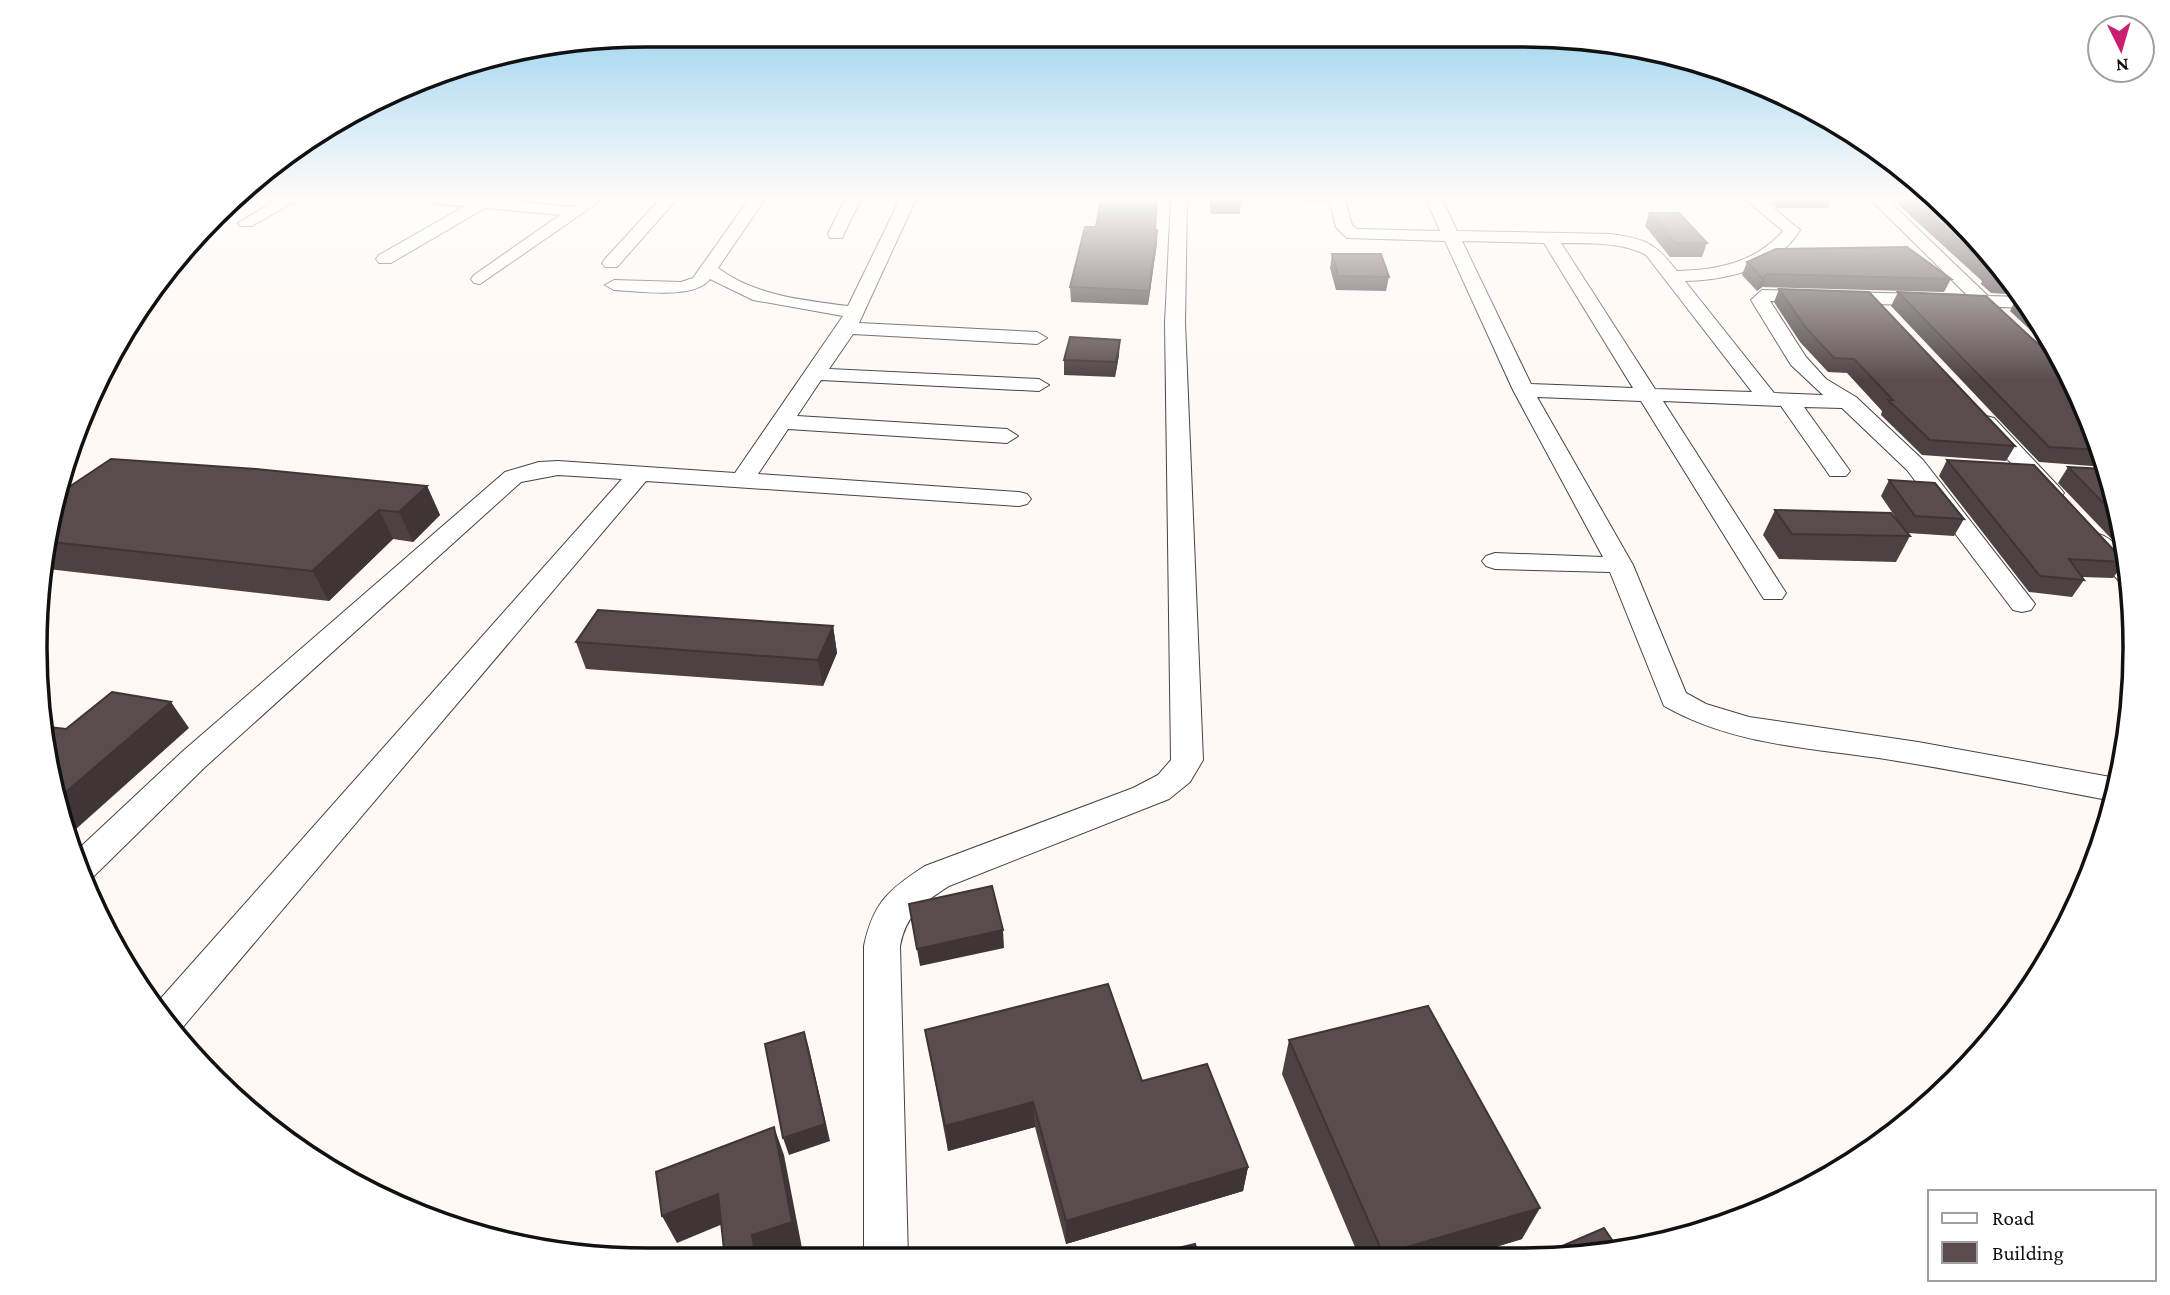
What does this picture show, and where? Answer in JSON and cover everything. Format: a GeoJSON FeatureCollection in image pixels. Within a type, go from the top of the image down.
{"type":"FeatureCollection","features":[{"type":"Feature","properties":{"kind":"street"},"geometry":{"type":"LineString","coordinates":[[480,279],[508,259]]}},
{"type":"Feature","properties":{"kind":"street"},"geometry":{"type":"LineString","coordinates":[[611,263],[614,259]]}},
{"type":"Feature","properties":{"kind":"street"},"geometry":{"type":"LineString","coordinates":[[614,285],[692,285],[710,271],[718,259]]}},
{"type":"Feature","properties":{"kind":"street"},"geometry":{"type":"LineString","coordinates":[[742,480],[851,320],[880,259]]}},
{"type":"Feature","properties":{"kind":"street"},"geometry":{"type":"LineString","coordinates":[[886,1248],[881,946],[887,920],[906,896],[937,876],[1144,797],[1169,785],[1187,760],[1175,323],[1177,259]]}},
{"type":"Feature","properties":{"kind":"street"},"geometry":{"type":"LineString","coordinates":[[1462,259],[1523,390],[1620,565],[1674,699],[1690,711],[1727,723],[1947,758],[2106,788]]}},
{"type":"Feature","properties":{"kind":"street"},"geometry":{"type":"LineString","coordinates":[[1563,259],[1773,593]]}},
{"type":"Feature","properties":{"kind":"street"},"geometry":{"type":"LineString","coordinates":[[1658,259],[1838,471]]}},
{"type":"Feature","properties":{"kind":"street"},"geometry":{"type":"LineString","coordinates":[[1671,276],[1734,272],[1756,259]]}},
{"type":"Feature","properties":{"kind":"street"},"geometry":{"type":"LineString","coordinates":[[1939,259],[2002,320]]}},
{"type":"Feature","properties":{"kind":"street"},"geometry":{"type":"LineString","coordinates":[[710,271],[758,295],[851,320],[1037,338]]}},
{"type":"Feature","properties":{"kind":"street"},"geometry":{"type":"LineString","coordinates":[[2014,302],[1776,294],[1768,294],[1760,300],[1798,361],[1819,383],[1849,402],[1915,466],[2022,604]]}},
{"type":"Feature","properties":{"kind":"street"},"geometry":{"type":"LineString","coordinates":[[1870,298],[1888,317]]}},
{"type":"Feature","properties":{"kind":"street"},"geometry":{"type":"LineString","coordinates":[[815,374],[1039,385]]}},
{"type":"Feature","properties":{"kind":"street"},"geometry":{"type":"LineString","coordinates":[[1523,390],[1849,402]]}},
{"type":"Feature","properties":{"kind":"street"},"geometry":{"type":"LineString","coordinates":[[1969,405],[2117,563]]}},
{"type":"Feature","properties":{"kind":"street"},"geometry":{"type":"LineString","coordinates":[[781,422],[1007,436]]}},
{"type":"Feature","properties":{"kind":"street"},"geometry":{"type":"LineString","coordinates":[[1915,466],[1941,467]]}},
{"type":"Feature","properties":{"kind":"street"},"geometry":{"type":"LineString","coordinates":[[87,861],[194,759],[503,484],[539,469],[640,473],[1019,499]]}},
{"type":"Feature","properties":{"kind":"street"},"geometry":{"type":"LineString","coordinates":[[1994,470],[2070,474]]}},
{"type":"Feature","properties":{"kind":"street"},"geometry":{"type":"LineString","coordinates":[[171,1013],[640,473]]}},
{"type":"Feature","properties":{"kind":"street"},"geometry":{"type":"LineString","coordinates":[[1495,561],[1620,565]]}},
{"type":"Feature","properties":{"kind":"building"},"geometry":{"type":"Polygon","coordinates":[[[1077,259],[1153,259],[1149,291],[1070,287],[1077,259]]]}},
{"type":"Feature","properties":{"kind":"building"},"geometry":{"type":"Polygon","coordinates":[[[1333,259],[1383,259],[1389,277],[1338,276],[1333,259]]]}},
{"type":"Feature","properties":{"kind":"building"},"geometry":{"type":"Polygon","coordinates":[[[1753,259],[1924,259],[1951,279],[1767,274],[1762,278],[1747,262],[1753,259]]]}},
{"type":"Feature","properties":{"kind":"building"},"geometry":{"type":"Polygon","coordinates":[[[1779,289],[1869,292],[2015,446],[1930,440],[1888,400],[1893,400],[1854,359],[1834,358],[1806,328],[1779,289]]]}},
{"type":"Feature","properties":{"kind":"building"},"geometry":{"type":"Polygon","coordinates":[[[1898,292],[1986,296],[2043,348],[2061,382],[2089,449],[2049,447],[1898,292]]]}},
{"type":"Feature","properties":{"kind":"building"},"geometry":{"type":"Polygon","coordinates":[[[1070,337],[1120,340],[1116,362],[1064,360],[1070,337]]]}},
{"type":"Feature","properties":{"kind":"building"},"geometry":{"type":"Polygon","coordinates":[[[111,459],[256,469],[427,486],[399,512],[379,510],[312,571],[57,543],[70,487],[111,459]]]}},
{"type":"Feature","properties":{"kind":"building"},"geometry":{"type":"Polygon","coordinates":[[[1947,460],[2034,465],[2115,551],[2117,562],[2069,559],[2084,580],[2040,576],[1947,460]]]}},
{"type":"Feature","properties":{"kind":"building"},"geometry":{"type":"Polygon","coordinates":[[[2068,467],[2095,468],[2105,505],[2068,467]]]}},
{"type":"Feature","properties":{"kind":"building"},"geometry":{"type":"Polygon","coordinates":[[[1889,480],[1935,483],[1964,519],[1915,516],[1889,480]]]}},
{"type":"Feature","properties":{"kind":"building"},"geometry":{"type":"Polygon","coordinates":[[[1775,510],[1891,513],[1910,536],[1792,534],[1775,510]]]}},
{"type":"Feature","properties":{"kind":"building"},"geometry":{"type":"Polygon","coordinates":[[[598,610],[833,626],[818,660],[576,642],[598,610]]]}},
{"type":"Feature","properties":{"kind":"building"},"geometry":{"type":"Polygon","coordinates":[[[112,692],[171,702],[65,792],[52,727],[66,729],[112,692]]]}},
{"type":"Feature","properties":{"kind":"building"},"geometry":{"type":"Polygon","coordinates":[[[992,886],[1003,930],[917,949],[909,904],[992,886]]]}},
{"type":"Feature","properties":{"kind":"building"},"geometry":{"type":"Polygon","coordinates":[[[1108,984],[1142,1081],[1207,1064],[1248,1167],[1066,1221],[1033,1102],[945,1126],[925,1030],[1108,984]]]}},
{"type":"Feature","properties":{"kind":"building"},"geometry":{"type":"Polygon","coordinates":[[[1428,1006],[1540,1208],[1403,1248],[1380,1248],[1289,1040],[1428,1006]]]}},
{"type":"Feature","properties":{"kind":"building"},"geometry":{"type":"Polygon","coordinates":[[[804,1032],[825,1124],[783,1138],[765,1044],[804,1032]]]}},
{"type":"Feature","properties":{"kind":"building"},"geometry":{"type":"Polygon","coordinates":[[[774,1127],[792,1222],[752,1235],[754,1248],[724,1248],[718,1194],[662,1216],[656,1172],[774,1127]]]}},
{"type":"Feature","properties":{"kind":"building"},"geometry":{"type":"Polygon","coordinates":[[[1604,1228],[1613,1241],[1601,1243],[1562,1246],[1604,1228]]]}},
{"type":"Feature","properties":{"kind":"building"},"geometry":{"type":"Polygon","coordinates":[[[1195,1244],[1196,1248],[1178,1248],[1195,1244]]]}}]}
